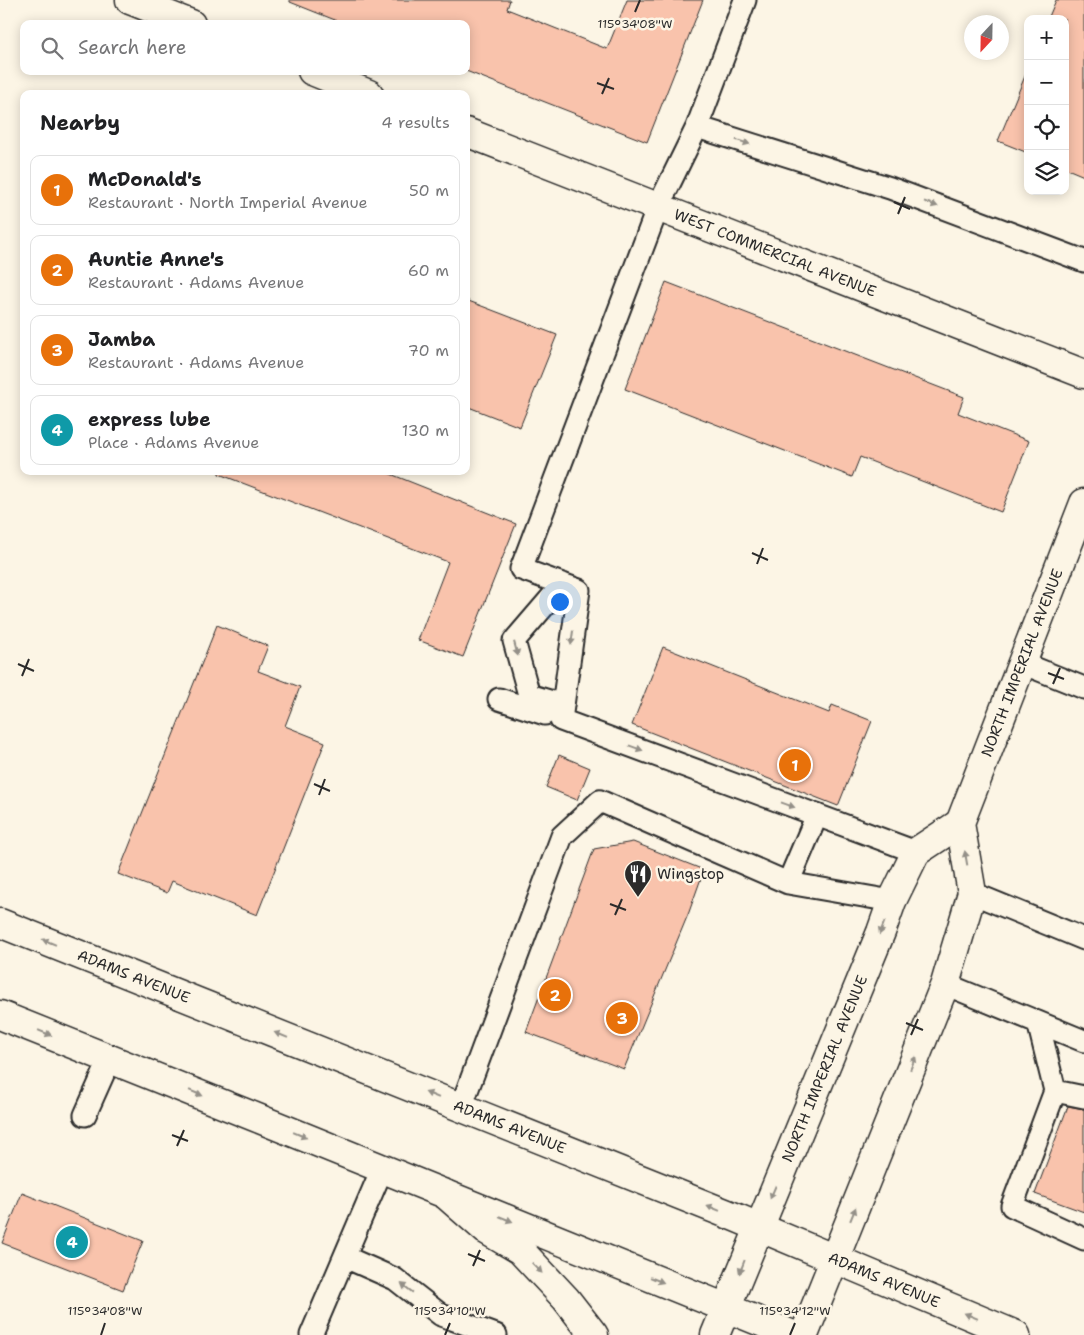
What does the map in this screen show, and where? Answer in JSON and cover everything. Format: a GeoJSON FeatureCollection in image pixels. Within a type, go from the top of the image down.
{"type":"FeatureCollection","features":[{"type":"Feature","properties":{"kind":"main road"},"geometry":{"type":"LineString","coordinates":[[130,0],[181,20]]}},
{"type":"Feature","properties":{"kind":"main road"},"geometry":{"type":"LineString","coordinates":[[322,75],[359,90]]}},
{"type":"Feature","properties":{"kind":"main road","name":"WEST COMMERCIAL AVENUE"},"geometry":{"type":"LineString","coordinates":[[470,134],[1084,374]]}},
{"type":"Feature","properties":{"kind":"main road","name":"NORTH IMPERIAL AVENUE"},"geometry":{"type":"LineString","coordinates":[[960,823],[1084,503]]}},
{"type":"Feature","properties":{"kind":"main road"},"geometry":{"type":"LineString","coordinates":[[804,1335],[945,984],[972,893],[960,823],[916,852]]}},
{"type":"Feature","properties":{"kind":"main road","name":"NORTH IMPERIAL AVENUE"},"geometry":{"type":"LineString","coordinates":[[715,1335],[892,901],[916,852]]}},
{"type":"Feature","properties":{"kind":"main road","name":"ADAMS AVENUE"},"geometry":{"type":"LineString","coordinates":[[0,923],[758,1226],[1016,1335]]}},
{"type":"Feature","properties":{"kind":"main road"},"geometry":{"type":"LineString","coordinates":[[0,1015],[256,1116],[793,1335]]}},
{"type":"Feature","properties":{"kind":"main road"},"geometry":{"type":"LineString","coordinates":[[445,1194],[486,1230],[520,1250],[566,1299],[594,1335]]}},
{"type":"Feature","properties":{"kind":"lane"},"geometry":{"type":"LineString","coordinates":[[571,587],[521,569],[658,207],[697,127],[745,0]]}},
{"type":"Feature","properties":{"kind":"lane"},"geometry":{"type":"LineString","coordinates":[[697,127],[890,188],[1084,261]]}},
{"type":"Feature","properties":{"kind":"lane"},"geometry":{"type":"LineString","coordinates":[[562,712],[571,587]]}},
{"type":"Feature","properties":{"kind":"lane"},"geometry":{"type":"LineString","coordinates":[[571,587],[514,641],[529,694],[562,712],[817,815],[916,852]]}},
{"type":"Feature","properties":{"kind":"lane"},"geometry":{"type":"LineString","coordinates":[[1022,663],[1084,688]]}},
{"type":"Feature","properties":{"kind":"lane"},"geometry":{"type":"LineString","coordinates":[[499,698],[562,712]]}},
{"type":"Feature","properties":{"kind":"lane"},"geometry":{"type":"LineString","coordinates":[[461,1107],[562,836],[600,801],[788,884],[892,901]]}},
{"type":"Feature","properties":{"kind":"lane"},"geometry":{"type":"LineString","coordinates":[[788,884],[817,815]]}},
{"type":"Feature","properties":{"kind":"lane"},"geometry":{"type":"LineString","coordinates":[[972,893],[1084,939]]}},
{"type":"Feature","properties":{"kind":"lane"},"geometry":{"type":"LineString","coordinates":[[945,984],[1084,1041]]}},
{"type":"Feature","properties":{"kind":"lane"},"geometry":{"type":"LineString","coordinates":[[1038,1022],[1055,1091],[1012,1206],[1084,1239]]}},
{"type":"Feature","properties":{"kind":"lane"},"geometry":{"type":"LineString","coordinates":[[85,1115],[110,1059]]}},
{"type":"Feature","properties":{"kind":"lane"},"geometry":{"type":"LineString","coordinates":[[1055,1091],[1084,1097]]}},
{"type":"Feature","properties":{"kind":"lane"},"geometry":{"type":"LineString","coordinates":[[311,1335],[382,1169]]}},
{"type":"Feature","properties":{"kind":"lane"},"geometry":{"type":"LineString","coordinates":[[344,1257],[395,1279],[441,1315],[496,1335]]}},
{"type":"Feature","properties":{"kind":"building"},"geometry":{"type":"Polygon","coordinates":[[[290,0],[510,0],[507,9],[607,49],[627,0],[703,0],[647,142],[470,73],[470,20],[335,20],[290,2],[290,0]]]}},
{"type":"Feature","properties":{"kind":"building"},"geometry":{"type":"Polygon","coordinates":[[[1056,0],[1084,0],[1084,176],[1069,170],[1069,15],[1050,15],[1056,0]]]}},
{"type":"Feature","properties":{"kind":"building"},"geometry":{"type":"Polygon","coordinates":[[[1024,79],[1024,151],[998,141],[1024,79]]]}},
{"type":"Feature","properties":{"kind":"building"},"geometry":{"type":"Polygon","coordinates":[[[666,282],[964,397],[958,413],[1029,441],[1001,512],[860,457],[852,477],[625,389],[666,282]]]}},
{"type":"Feature","properties":{"kind":"building"},"geometry":{"type":"Polygon","coordinates":[[[470,302],[557,335],[520,427],[470,408],[470,302]]]}},
{"type":"Feature","properties":{"kind":"building"},"geometry":{"type":"Polygon","coordinates":[[[222,475],[393,475],[516,524],[463,657],[418,640],[448,562],[222,475]]]}},
{"type":"Feature","properties":{"kind":"building"},"geometry":{"type":"Polygon","coordinates":[[[217,625],[268,646],[258,671],[300,687],[285,726],[325,742],[257,915],[172,881],[167,893],[118,874],[217,625]]]}},
{"type":"Feature","properties":{"kind":"building"},"geometry":{"type":"Polygon","coordinates":[[[663,647],[829,713],[832,705],[872,721],[838,806],[632,725],[663,647]]]}},
{"type":"Feature","properties":{"kind":"building"},"geometry":{"type":"Polygon","coordinates":[[[559,755],[590,768],[577,800],[546,787],[559,755]]]}},
{"type":"Feature","properties":{"kind":"building"},"geometry":{"type":"Polygon","coordinates":[[[633,842],[704,870],[689,912],[624,1069],[526,1032],[594,849],[633,842]]]}},
{"type":"Feature","properties":{"kind":"building"},"geometry":{"type":"Polygon","coordinates":[[[1068,1106],[1084,1109],[1084,1212],[1035,1194],[1068,1106]]]}},
{"type":"Feature","properties":{"kind":"building"},"geometry":{"type":"Polygon","coordinates":[[[22,1193],[143,1241],[123,1290],[2,1243],[22,1193]]]}},
{"type":"Feature","properties":{"kind":"place","name":"McDonald's"},"geometry":{"type":"Point","coordinates":[795,765]}},
{"type":"Feature","properties":{"kind":"place","name":"Wingstop"},"geometry":{"type":"Point","coordinates":[638,898]}},
{"type":"Feature","properties":{"kind":"place","name":"Auntie Anne's"},"geometry":{"type":"Point","coordinates":[555,995]}},
{"type":"Feature","properties":{"kind":"place","name":"Jamba"},"geometry":{"type":"Point","coordinates":[622,1018]}},
{"type":"Feature","properties":{"kind":"place","name":"express lube"},"geometry":{"type":"Point","coordinates":[72,1242]}}]}
